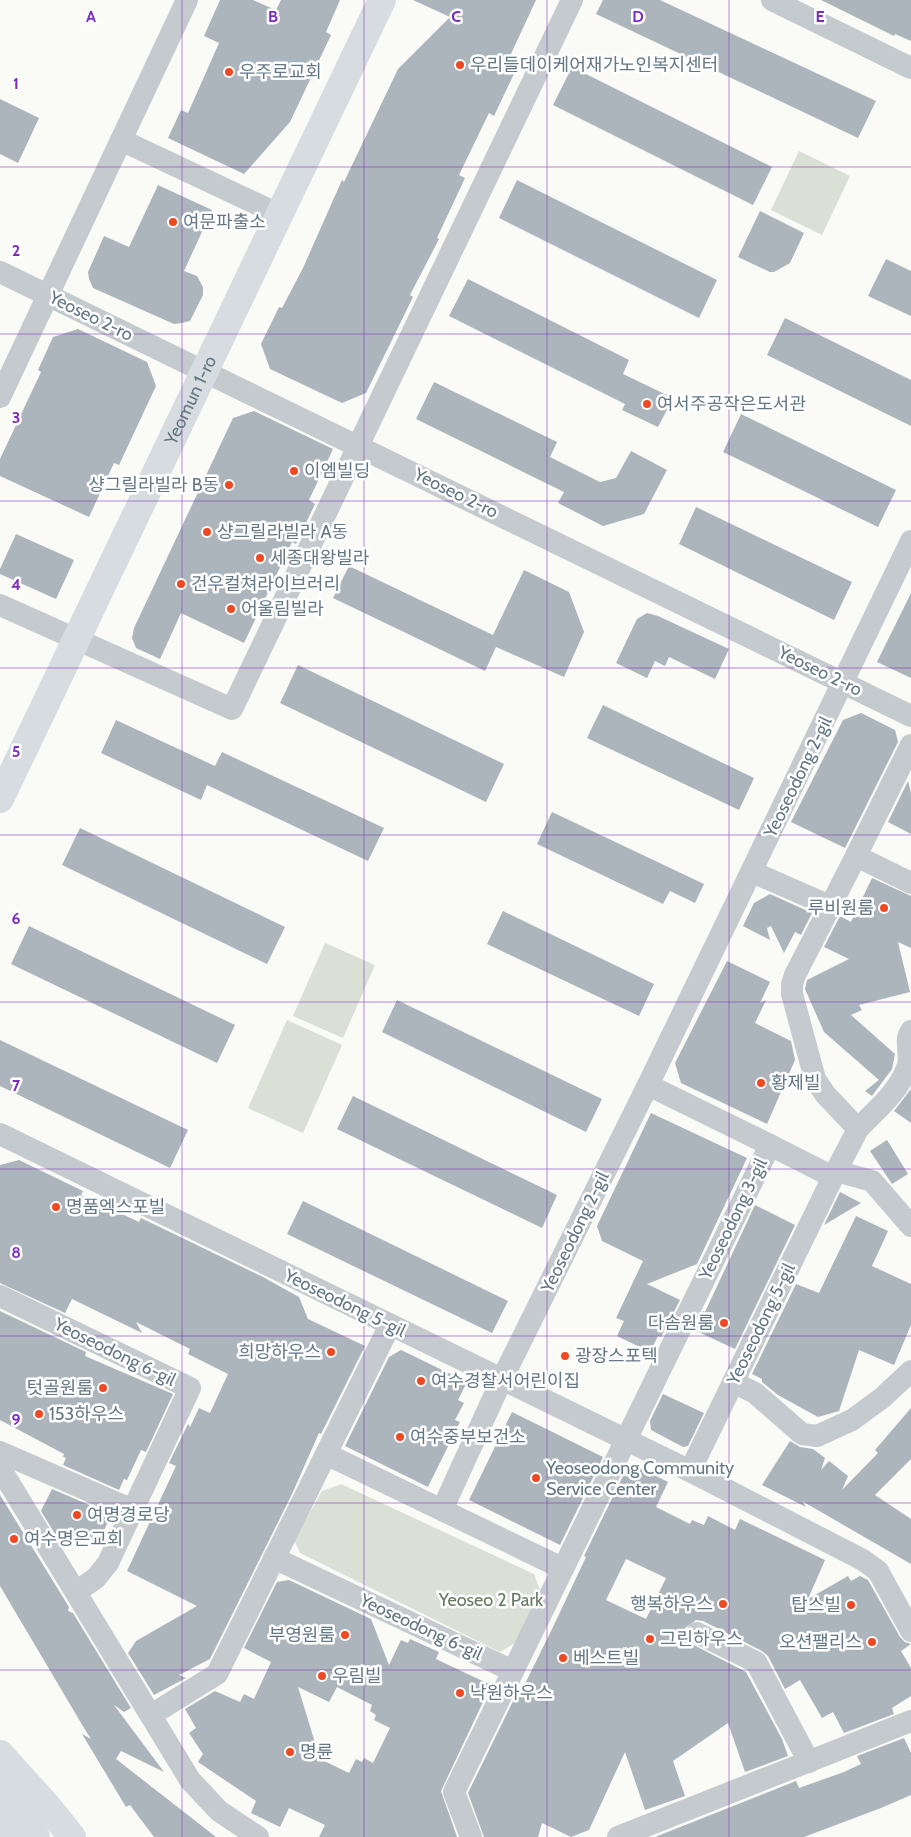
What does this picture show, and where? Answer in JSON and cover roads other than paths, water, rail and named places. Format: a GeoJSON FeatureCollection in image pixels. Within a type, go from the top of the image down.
{"type":"FeatureCollection","features":[{"type":"Feature","properties":{"kind":"street"},"geometry":{"type":"LineString","coordinates":[[0,397],[188,0]]}},
{"type":"Feature","properties":{"kind":"street","name":"Yeomun 1-ro"},"geometry":{"type":"LineString","coordinates":[[0,799],[75,639],[206,372],[382,0]]}},
{"type":"Feature","properties":{"kind":"street"},"geometry":{"type":"LineString","coordinates":[[0,605],[232,709],[572,0]]}},
{"type":"Feature","properties":{"kind":"street"},"geometry":{"type":"LineString","coordinates":[[772,0],[911,68]]}},
{"type":"Feature","properties":{"kind":"street"},"geometry":{"type":"LineString","coordinates":[[121,140],[280,215]]}},
{"type":"Feature","properties":{"kind":"street","name":"Yeoseo 2-ro"},"geometry":{"type":"LineString","coordinates":[[0,272],[911,716]]}},
{"type":"Feature","properties":{"kind":"street","name":"Yeoseodong 2-gil"},"geometry":{"type":"LineString","coordinates":[[502,1379],[752,872],[911,541]]}},
{"type":"Feature","properties":{"kind":"street"},"geometry":{"type":"LineString","coordinates":[[858,1129],[825,1094],[815,1080],[792,994],[792,984],[911,744]]}},
{"type":"Feature","properties":{"kind":"street"},"geometry":{"type":"LineString","coordinates":[[856,856],[911,883]]}},
{"type":"Feature","properties":{"kind":"street"},"geometry":{"type":"LineString","coordinates":[[752,872],[830,906]]}},
{"type":"Feature","properties":{"kind":"street"},"geometry":{"type":"LineString","coordinates":[[834,1174],[858,1129],[902,1080],[908,1064],[908,1038],[911,1031]]}},
{"type":"Feature","properties":{"kind":"street"},"geometry":{"type":"LineString","coordinates":[[648,1085],[770,1144]]}},
{"type":"Feature","properties":{"kind":"street","name":"Yeoseodong 5-gil"},"geometry":{"type":"LineString","coordinates":[[2,1140],[390,1325],[690,1471],[874,1567],[881,1576],[911,1631]]}},
{"type":"Feature","properties":{"kind":"street","name":"Yeoseodong 3-gil"},"geometry":{"type":"LineString","coordinates":[[625,1440],[770,1144],[834,1174],[872,1181],[911,1226]]}},
{"type":"Feature","properties":{"kind":"street","name":"Yeoseodong 5-gil"},"geometry":{"type":"LineString","coordinates":[[690,1471],[834,1174]]}},
{"type":"Feature","properties":{"kind":"street","name":"Yeoseodong 6-gil"},"geometry":{"type":"LineString","coordinates":[[0,1296],[190,1388],[108,1563],[96,1578],[76,1592]]}},
{"type":"Feature","properties":{"kind":"street"},"geometry":{"type":"LineString","coordinates":[[151,1715],[217,1674],[390,1325]]}},
{"type":"Feature","properties":{"kind":"street"},"geometry":{"type":"LineString","coordinates":[[733,1382],[755,1393],[802,1434],[817,1436],[852,1420],[882,1398],[911,1371]]}},
{"type":"Feature","properties":{"kind":"street"},"geometry":{"type":"LineString","coordinates":[[442,1510],[502,1379]]}},
{"type":"Feature","properties":{"kind":"street"},"geometry":{"type":"LineString","coordinates":[[471,1837],[454,1792],[625,1440]]}},
{"type":"Feature","properties":{"kind":"street"},"geometry":{"type":"LineString","coordinates":[[0,1452],[133,1510]]}},
{"type":"Feature","properties":{"kind":"street"},"geometry":{"type":"LineString","coordinates":[[326,1454],[562,1568]]}},
{"type":"Feature","properties":{"kind":"street"},"geometry":{"type":"LineString","coordinates":[[0,1468],[199,1792],[229,1820],[258,1837]]}},
{"type":"Feature","properties":{"kind":"street","name":"Yeoseodong 6-gil"},"geometry":{"type":"LineString","coordinates":[[274,1558],[513,1670]]}},
{"type":"Feature","properties":{"kind":"street"},"geometry":{"type":"LineString","coordinates":[[697,1633],[756,1662],[809,1762]]}},
{"type":"Feature","properties":{"kind":"street"},"geometry":{"type":"LineString","coordinates":[[618,1837],[911,1721]]}},
{"type":"Feature","properties":{"kind":"street"},"geometry":{"type":"LineString","coordinates":[[0,1754],[8,1778],[36,1837]]}},
{"type":"Feature","properties":{"kind":"street"},"geometry":{"type":"LineString","coordinates":[[8,1778],[6,1824],[13,1837]]}},
{"type":"Feature","properties":{"kind":"street"},"geometry":{"type":"LineString","coordinates":[[8,1778],[53,1837]]}},
{"type":"Feature","properties":{"kind":"street"},"geometry":{"type":"LineString","coordinates":[[8,1778],[48,1807],[72,1837]]}},
{"type":"Feature","properties":{"kind":"place","name":"우리들데이케어재가노인복지센터"},"geometry":{"type":"Point","coordinates":[460,65]}},
{"type":"Feature","properties":{"kind":"place","name":"우주로교회"},"geometry":{"type":"Point","coordinates":[229,72]}},
{"type":"Feature","properties":{"kind":"place","name":"여문파출소"},"geometry":{"type":"Point","coordinates":[173,222]}},
{"type":"Feature","properties":{"kind":"place","name":"여서주공작은도서관"},"geometry":{"type":"Point","coordinates":[647,404]}},
{"type":"Feature","properties":{"kind":"place","name":"이엠빌딩"},"geometry":{"type":"Point","coordinates":[294,471]}},
{"type":"Feature","properties":{"kind":"place","name":"샹그릴라빌라 B동"},"geometry":{"type":"Point","coordinates":[229,485]}},
{"type":"Feature","properties":{"kind":"place","name":"샹그릴라빌라 A동"},"geometry":{"type":"Point","coordinates":[207,532]}},
{"type":"Feature","properties":{"kind":"place","name":"세종대왕빌라"},"geometry":{"type":"Point","coordinates":[260,558]}},
{"type":"Feature","properties":{"kind":"place","name":"건우컬쳐라이브러리"},"geometry":{"type":"Point","coordinates":[181,584]}},
{"type":"Feature","properties":{"kind":"place","name":"어울림빌라"},"geometry":{"type":"Point","coordinates":[231,609]}},
{"type":"Feature","properties":{"kind":"place","name":"루비원룸"},"geometry":{"type":"Point","coordinates":[884,908]}},
{"type":"Feature","properties":{"kind":"place","name":"황제빌"},"geometry":{"type":"Point","coordinates":[761,1083]}},
{"type":"Feature","properties":{"kind":"place","name":"명품엑스포빌"},"geometry":{"type":"Point","coordinates":[56,1207]}},
{"type":"Feature","properties":{"kind":"place","name":"다솜원룸"},"geometry":{"type":"Point","coordinates":[724,1323]}},
{"type":"Feature","properties":{"kind":"place","name":"희망하우스"},"geometry":{"type":"Point","coordinates":[331,1352]}},
{"type":"Feature","properties":{"kind":"place","name":"광장스포텍"},"geometry":{"type":"Point","coordinates":[565,1356]}},
{"type":"Feature","properties":{"kind":"place","name":"여수경찰서어린이집"},"geometry":{"type":"Point","coordinates":[421,1381]}},
{"type":"Feature","properties":{"kind":"place","name":"텃골원룸"},"geometry":{"type":"Point","coordinates":[103,1388]}},
{"type":"Feature","properties":{"kind":"place","name":"153하우스"},"geometry":{"type":"Point","coordinates":[39,1414]}},
{"type":"Feature","properties":{"kind":"place","name":"여수중부보건소"},"geometry":{"type":"Point","coordinates":[400,1437]}},
{"type":"Feature","properties":{"kind":"place","name":"Yeoseodong Community Service Center"},"geometry":{"type":"Point","coordinates":[536,1478]}},
{"type":"Feature","properties":{"kind":"place","name":"여명경로당"},"geometry":{"type":"Point","coordinates":[77,1515]}},
{"type":"Feature","properties":{"kind":"place","name":"여수명은교회"},"geometry":{"type":"Point","coordinates":[14,1539]}},
{"type":"Feature","properties":{"kind":"place","name":"행복하우스"},"geometry":{"type":"Point","coordinates":[723,1604]}},
{"type":"Feature","properties":{"kind":"place","name":"탑스빌"},"geometry":{"type":"Point","coordinates":[851,1605]}},
{"type":"Feature","properties":{"kind":"place","name":"부영원룸"},"geometry":{"type":"Point","coordinates":[345,1635]}},
{"type":"Feature","properties":{"kind":"place","name":"그린하우스"},"geometry":{"type":"Point","coordinates":[650,1639]}},
{"type":"Feature","properties":{"kind":"place","name":"오션팰리스"},"geometry":{"type":"Point","coordinates":[872,1642]}},
{"type":"Feature","properties":{"kind":"place","name":"베스트빌"},"geometry":{"type":"Point","coordinates":[563,1658]}},
{"type":"Feature","properties":{"kind":"place","name":"우림빌"},"geometry":{"type":"Point","coordinates":[322,1676]}},
{"type":"Feature","properties":{"kind":"place","name":"낙원하우스"},"geometry":{"type":"Point","coordinates":[460,1693]}},
{"type":"Feature","properties":{"kind":"place","name":"명륜"},"geometry":{"type":"Point","coordinates":[290,1752]}},
{"type":"Feature","properties":{"kind":"park label","name":"Yeoseo 2 Park"},"geometry":{"type":"Point","coordinates":[491,1600]}}]}
